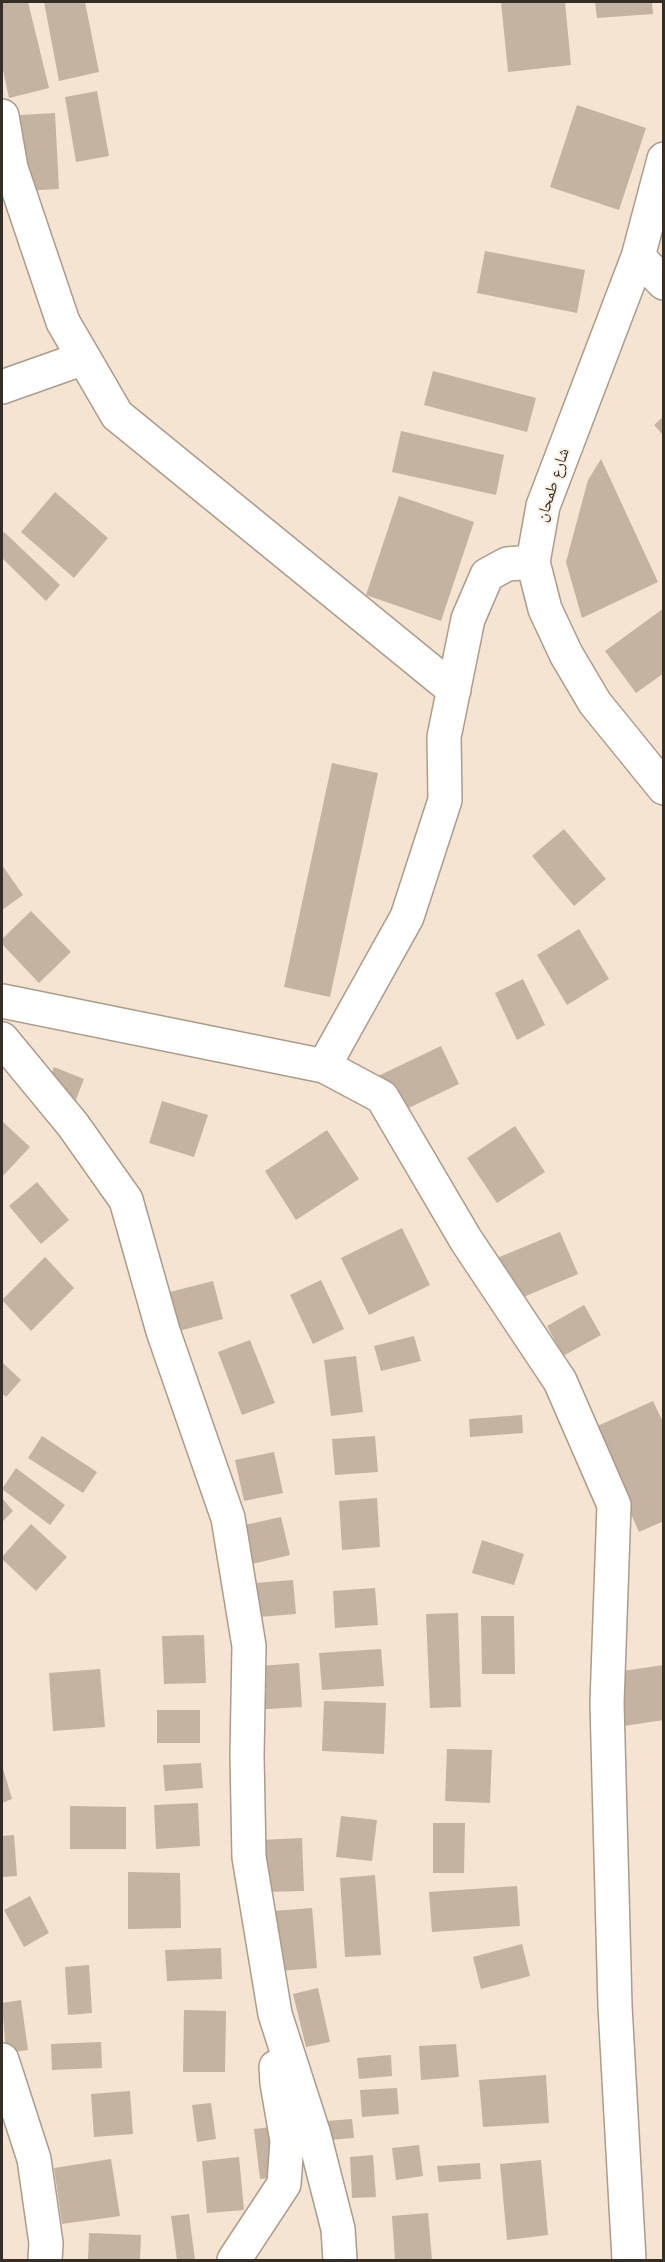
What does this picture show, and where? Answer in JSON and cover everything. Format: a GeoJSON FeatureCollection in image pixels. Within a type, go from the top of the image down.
{"type":"FeatureCollection","features":[{"type":"Feature","properties":{"kind":"street"},"geometry":{"type":"LineString","coordinates":[[2,116],[11,168],[63,322],[117,415],[453,690]]}},
{"type":"Feature","properties":{"kind":"street","name":"شارع طمحان"},"geometry":{"type":"LineString","coordinates":[[663,159],[638,257],[543,506],[533,562],[545,609],[566,654],[595,702],[663,788]]}},
{"type":"Feature","properties":{"kind":"street"},"geometry":{"type":"LineString","coordinates":[[638,257],[663,283]]}},
{"type":"Feature","properties":{"kind":"street"},"geometry":{"type":"LineString","coordinates":[[2,387],[84,358]]}},
{"type":"Feature","properties":{"kind":"street"},"geometry":{"type":"LineString","coordinates":[[324,1066],[407,917],[445,800],[444,737],[468,619],[487,575],[507,564],[533,562]]}},
{"type":"Feature","properties":{"kind":"street"},"geometry":{"type":"LineString","coordinates":[[2,1001],[324,1066],[382,1097],[466,1240],[560,1382],[614,1505],[607,1703],[615,2006],[628,2260]]}},
{"type":"Feature","properties":{"kind":"street"},"geometry":{"type":"LineString","coordinates":[[2,1039],[73,1125],[126,1200],[164,1331],[228,1518],[249,1646],[247,1755],[249,1857],[275,2014],[314,2135],[338,2229],[340,2260]]}},
{"type":"Feature","properties":{"kind":"street"},"geometry":{"type":"LineString","coordinates":[[234,2260],[284,2184],[287,2141],[276,2083],[275,2014]]}},
{"type":"Feature","properties":{"kind":"street"},"geometry":{"type":"LineString","coordinates":[[2,2060],[34,2159],[46,2243],[45,2260]]}},
{"type":"Feature","properties":{"kind":"building"},"geometry":{"type":"Polygon","coordinates":[[[2,2],[28,2],[49,88],[9,98],[2,65],[2,2]]]}},
{"type":"Feature","properties":{"kind":"building"},"geometry":{"type":"Polygon","coordinates":[[[44,2],[85,2],[99,72],[59,81],[44,2]]]}},
{"type":"Feature","properties":{"kind":"building"},"geometry":{"type":"Polygon","coordinates":[[[501,2],[565,2],[571,65],[508,72],[501,2]]]}},
{"type":"Feature","properties":{"kind":"building"},"geometry":{"type":"Polygon","coordinates":[[[595,2],[652,2],[653,14],[597,18],[595,2]]]}},
{"type":"Feature","properties":{"kind":"building"},"geometry":{"type":"Polygon","coordinates":[[[97,91],[109,156],[76,162],[65,97],[97,91]]]}},
{"type":"Feature","properties":{"kind":"building"},"geometry":{"type":"Polygon","coordinates":[[[577,105],[646,128],[619,210],[550,187],[577,105]]]}},
{"type":"Feature","properties":{"kind":"building"},"geometry":{"type":"Polygon","coordinates":[[[55,113],[59,189],[23,191],[20,115],[55,113]]]}},
{"type":"Feature","properties":{"kind":"building"},"geometry":{"type":"Polygon","coordinates":[[[485,251],[585,270],[577,313],[477,293],[485,251]]]}},
{"type":"Feature","properties":{"kind":"building"},"geometry":{"type":"Polygon","coordinates":[[[433,371],[536,398],[527,432],[424,405],[433,371]]]}},
{"type":"Feature","properties":{"kind":"building"},"geometry":{"type":"Polygon","coordinates":[[[664,416],[664,436],[654,425],[664,416]]]}},
{"type":"Feature","properties":{"kind":"building"},"geometry":{"type":"Polygon","coordinates":[[[401,431],[504,455],[496,495],[392,472],[401,431]]]}},
{"type":"Feature","properties":{"kind":"building"},"geometry":{"type":"Polygon","coordinates":[[[601,459],[658,582],[582,618],[566,562],[588,480],[601,459]]]}},
{"type":"Feature","properties":{"kind":"building"},"geometry":{"type":"Polygon","coordinates":[[[55,492],[108,538],[74,578],[21,532],[55,492]]]}},
{"type":"Feature","properties":{"kind":"building"},"geometry":{"type":"Polygon","coordinates":[[[399,496],[474,522],[441,621],[366,595],[399,496]]]}},
{"type":"Feature","properties":{"kind":"building"},"geometry":{"type":"Polygon","coordinates":[[[4,532],[60,585],[46,601],[2,558],[4,532]]]}},
{"type":"Feature","properties":{"kind":"building"},"geometry":{"type":"Polygon","coordinates":[[[664,608],[664,673],[636,693],[605,651],[664,608]]]}},
{"type":"Feature","properties":{"kind":"building"},"geometry":{"type":"Polygon","coordinates":[[[332,763],[378,773],[330,997],[284,987],[332,763]]]}},
{"type":"Feature","properties":{"kind":"building"},"geometry":{"type":"Polygon","coordinates":[[[564,829],[606,879],[574,906],[532,856],[564,829]]]}},
{"type":"Feature","properties":{"kind":"building"},"geometry":{"type":"Polygon","coordinates":[[[2,865],[23,895],[2,910],[2,865]]]}},
{"type":"Feature","properties":{"kind":"building"},"geometry":{"type":"Polygon","coordinates":[[[31,911],[71,952],[39,983],[2,944],[2,939],[31,911]]]}},
{"type":"Feature","properties":{"kind":"building"},"geometry":{"type":"Polygon","coordinates":[[[579,929],[609,979],[567,1005],[537,955],[579,929]]]}},
{"type":"Feature","properties":{"kind":"building"},"geometry":{"type":"Polygon","coordinates":[[[523,979],[545,1025],[517,1040],[495,993],[523,979]]]}},
{"type":"Feature","properties":{"kind":"building"},"geometry":{"type":"Polygon","coordinates":[[[441,1046],[459,1084],[396,1114],[378,1076],[441,1046]]]}},
{"type":"Feature","properties":{"kind":"building"},"geometry":{"type":"Polygon","coordinates":[[[54,1067],[84,1079],[70,1115],[40,1104],[54,1067]]]}},
{"type":"Feature","properties":{"kind":"building"},"geometry":{"type":"Polygon","coordinates":[[[162,1101],[208,1115],[194,1157],[149,1143],[162,1101]]]}},
{"type":"Feature","properties":{"kind":"building"},"geometry":{"type":"Polygon","coordinates":[[[2,1121],[30,1147],[2,1177],[2,1121]]]}},
{"type":"Feature","properties":{"kind":"building"},"geometry":{"type":"Polygon","coordinates":[[[515,1126],[545,1172],[497,1203],[467,1158],[515,1126]]]}},
{"type":"Feature","properties":{"kind":"building"},"geometry":{"type":"Polygon","coordinates":[[[327,1130],[359,1179],[296,1220],[265,1171],[327,1130]]]}},
{"type":"Feature","properties":{"kind":"building"},"geometry":{"type":"Polygon","coordinates":[[[37,1182],[69,1220],[41,1244],[9,1206],[37,1182]]]}},
{"type":"Feature","properties":{"kind":"building"},"geometry":{"type":"Polygon","coordinates":[[[402,1228],[430,1285],[369,1315],[341,1258],[402,1228]]]}},
{"type":"Feature","properties":{"kind":"building"},"geometry":{"type":"Polygon","coordinates":[[[560,1232],[578,1274],[514,1301],[497,1258],[560,1232]]]}},
{"type":"Feature","properties":{"kind":"building"},"geometry":{"type":"Polygon","coordinates":[[[45,1257],[74,1288],[31,1331],[2,1300],[45,1257]]]}},
{"type":"Feature","properties":{"kind":"building"},"geometry":{"type":"Polygon","coordinates":[[[321,1280],[344,1329],[313,1344],[290,1295],[321,1280]]]}},
{"type":"Feature","properties":{"kind":"building"},"geometry":{"type":"Polygon","coordinates":[[[213,1281],[223,1319],[172,1333],[162,1294],[213,1281]]]}},
{"type":"Feature","properties":{"kind":"building"},"geometry":{"type":"Polygon","coordinates":[[[584,1305],[601,1335],[563,1356],[547,1326],[584,1305]]]}},
{"type":"Feature","properties":{"kind":"building"},"geometry":{"type":"Polygon","coordinates":[[[414,1336],[421,1361],[381,1371],[374,1346],[414,1336]]]}},
{"type":"Feature","properties":{"kind":"building"},"geometry":{"type":"Polygon","coordinates":[[[250,1340],[275,1403],[242,1415],[218,1352],[250,1340]]]}},
{"type":"Feature","properties":{"kind":"building"},"geometry":{"type":"Polygon","coordinates":[[[356,1356],[363,1412],[331,1416],[324,1360],[356,1356]]]}},
{"type":"Feature","properties":{"kind":"building"},"geometry":{"type":"Polygon","coordinates":[[[2,1362],[21,1380],[6,1397],[2,1393],[2,1362]]]}},
{"type":"Feature","properties":{"kind":"building"},"geometry":{"type":"Polygon","coordinates":[[[653,1401],[664,1424],[664,1521],[639,1532],[593,1428],[653,1401]]]}},
{"type":"Feature","properties":{"kind":"building"},"geometry":{"type":"Polygon","coordinates":[[[522,1415],[523,1433],[470,1437],[469,1419],[522,1415]]]}},
{"type":"Feature","properties":{"kind":"building"},"geometry":{"type":"Polygon","coordinates":[[[42,1436],[97,1472],[83,1493],[28,1458],[42,1436]]]}},
{"type":"Feature","properties":{"kind":"building"},"geometry":{"type":"Polygon","coordinates":[[[375,1436],[378,1472],[335,1475],[332,1439],[375,1436]]]}},
{"type":"Feature","properties":{"kind":"building"},"geometry":{"type":"Polygon","coordinates":[[[274,1452],[283,1493],[244,1501],[235,1460],[274,1452]]]}},
{"type":"Feature","properties":{"kind":"building"},"geometry":{"type":"Polygon","coordinates":[[[16,1468],[65,1505],[50,1525],[2,1489],[16,1468]]]}},
{"type":"Feature","properties":{"kind":"building"},"geometry":{"type":"Polygon","coordinates":[[[2,1498],[13,1511],[2,1522],[2,1498]]]}},
{"type":"Feature","properties":{"kind":"building"},"geometry":{"type":"Polygon","coordinates":[[[377,1498],[380,1547],[342,1550],[339,1501],[377,1498]]]}},
{"type":"Feature","properties":{"kind":"building"},"geometry":{"type":"Polygon","coordinates":[[[281,1517],[290,1555],[235,1568],[227,1529],[281,1517]]]}},
{"type":"Feature","properties":{"kind":"building"},"geometry":{"type":"Polygon","coordinates":[[[31,1524],[67,1557],[36,1591],[2,1559],[31,1524]]]}},
{"type":"Feature","properties":{"kind":"building"},"geometry":{"type":"Polygon","coordinates":[[[482,1540],[524,1554],[514,1585],[472,1573],[482,1540]]]}},
{"type":"Feature","properties":{"kind":"building"},"geometry":{"type":"Polygon","coordinates":[[[293,1580],[296,1614],[246,1618],[243,1584],[293,1580]]]}},
{"type":"Feature","properties":{"kind":"building"},"geometry":{"type":"Polygon","coordinates":[[[375,1588],[378,1625],[335,1628],[333,1591],[375,1588]]]}},
{"type":"Feature","properties":{"kind":"building"},"geometry":{"type":"Polygon","coordinates":[[[458,1613],[461,1707],[430,1708],[426,1614],[458,1613]]]}},
{"type":"Feature","properties":{"kind":"building"},"geometry":{"type":"Polygon","coordinates":[[[481,1616],[514,1616],[515,1674],[482,1674],[481,1616]]]}},
{"type":"Feature","properties":{"kind":"building"},"geometry":{"type":"Polygon","coordinates":[[[204,1635],[206,1683],[164,1684],[162,1636],[204,1635]]]}},
{"type":"Feature","properties":{"kind":"building"},"geometry":{"type":"Polygon","coordinates":[[[381,1649],[384,1686],[322,1690],[319,1653],[381,1649]]]}},
{"type":"Feature","properties":{"kind":"building"},"geometry":{"type":"Polygon","coordinates":[[[299,1663],[302,1707],[250,1710],[247,1667],[299,1663]]]}},
{"type":"Feature","properties":{"kind":"building"},"geometry":{"type":"Polygon","coordinates":[[[664,1665],[664,1720],[610,1728],[602,1674],[664,1665]]]}},
{"type":"Feature","properties":{"kind":"building"},"geometry":{"type":"Polygon","coordinates":[[[100,1669],[105,1727],[53,1731],[49,1673],[100,1669]]]}},
{"type":"Feature","properties":{"kind":"building"},"geometry":{"type":"Polygon","coordinates":[[[324,1701],[386,1703],[384,1754],[322,1751],[324,1701]]]}},
{"type":"Feature","properties":{"kind":"building"},"geometry":{"type":"Polygon","coordinates":[[[157,1710],[200,1710],[200,1743],[157,1743],[157,1710]]]}},
{"type":"Feature","properties":{"kind":"building"},"geometry":{"type":"Polygon","coordinates":[[[447,1749],[492,1750],[490,1803],[445,1801],[447,1749]]]}},
{"type":"Feature","properties":{"kind":"building"},"geometry":{"type":"Polygon","coordinates":[[[201,1763],[203,1788],[165,1791],[163,1765],[201,1763]]]}},
{"type":"Feature","properties":{"kind":"building"},"geometry":{"type":"Polygon","coordinates":[[[2,1765],[12,1799],[2,1803],[2,1765]]]}},
{"type":"Feature","properties":{"kind":"building"},"geometry":{"type":"Polygon","coordinates":[[[198,1803],[200,1846],[156,1849],[154,1805],[198,1803]]]}},
{"type":"Feature","properties":{"kind":"building"},"geometry":{"type":"Polygon","coordinates":[[[70,1806],[126,1807],[126,1849],[70,1849],[70,1806]]]}},
{"type":"Feature","properties":{"kind":"building"},"geometry":{"type":"Polygon","coordinates":[[[341,1816],[377,1820],[372,1861],[336,1857],[341,1816]]]}},
{"type":"Feature","properties":{"kind":"building"},"geometry":{"type":"Polygon","coordinates":[[[433,1823],[465,1823],[464,1873],[433,1873],[433,1823]]]}},
{"type":"Feature","properties":{"kind":"building"},"geometry":{"type":"Polygon","coordinates":[[[14,1835],[17,1876],[2,1877],[2,1836],[14,1835]]]}},
{"type":"Feature","properties":{"kind":"building"},"geometry":{"type":"Polygon","coordinates":[[[302,1838],[304,1891],[263,1892],[261,1840],[302,1838]]]}},
{"type":"Feature","properties":{"kind":"building"},"geometry":{"type":"Polygon","coordinates":[[[128,1872],[180,1873],[181,1928],[128,1929],[128,1872]]]}},
{"type":"Feature","properties":{"kind":"building"},"geometry":{"type":"Polygon","coordinates":[[[375,1875],[381,1955],[345,1957],[340,1878],[375,1875]]]}},
{"type":"Feature","properties":{"kind":"building"},"geometry":{"type":"Polygon","coordinates":[[[517,1886],[520,1926],[432,1932],[429,1892],[517,1886]]]}},
{"type":"Feature","properties":{"kind":"building"},"geometry":{"type":"Polygon","coordinates":[[[30,1896],[49,1933],[24,1947],[4,1910],[30,1896]]]}},
{"type":"Feature","properties":{"kind":"building"},"geometry":{"type":"Polygon","coordinates":[[[312,1908],[317,1968],[265,1972],[259,1912],[312,1908]]]}},
{"type":"Feature","properties":{"kind":"building"},"geometry":{"type":"Polygon","coordinates":[[[522,1944],[530,1976],[481,1989],[473,1957],[522,1944]]]}},
{"type":"Feature","properties":{"kind":"building"},"geometry":{"type":"Polygon","coordinates":[[[221,1948],[222,1979],[167,1981],[165,1950],[221,1948]]]}},
{"type":"Feature","properties":{"kind":"building"},"geometry":{"type":"Polygon","coordinates":[[[89,1965],[92,2013],[68,2015],[65,1967],[89,1965]]]}},
{"type":"Feature","properties":{"kind":"building"},"geometry":{"type":"Polygon","coordinates":[[[318,1988],[330,2042],[306,2047],[293,1994],[318,1988]]]}},
{"type":"Feature","properties":{"kind":"building"},"geometry":{"type":"Polygon","coordinates":[[[21,2000],[28,2050],[6,2053],[2,2003],[21,2000]]]}},
{"type":"Feature","properties":{"kind":"building"},"geometry":{"type":"Polygon","coordinates":[[[184,2010],[226,2011],[225,2072],[183,2072],[184,2010]]]}},
{"type":"Feature","properties":{"kind":"building"},"geometry":{"type":"Polygon","coordinates":[[[101,2042],[102,2068],[52,2070],[51,2044],[101,2042]]]}},
{"type":"Feature","properties":{"kind":"building"},"geometry":{"type":"Polygon","coordinates":[[[456,2044],[459,2077],[421,2080],[419,2046],[456,2044]]]}},
{"type":"Feature","properties":{"kind":"building"},"geometry":{"type":"Polygon","coordinates":[[[391,2055],[392,2076],[359,2079],[357,2058],[391,2055]]]}},
{"type":"Feature","properties":{"kind":"building"},"geometry":{"type":"Polygon","coordinates":[[[546,2075],[549,2123],[483,2127],[479,2080],[546,2075]]]}},
{"type":"Feature","properties":{"kind":"building"},"geometry":{"type":"Polygon","coordinates":[[[397,2088],[399,2114],[362,2117],[360,2090],[397,2088]]]}},
{"type":"Feature","properties":{"kind":"building"},"geometry":{"type":"Polygon","coordinates":[[[130,2091],[133,2134],[94,2137],[91,2094],[130,2091]]]}},
{"type":"Feature","properties":{"kind":"building"},"geometry":{"type":"Polygon","coordinates":[[[211,2103],[216,2139],[197,2142],[192,2105],[211,2103]]]}},
{"type":"Feature","properties":{"kind":"building"},"geometry":{"type":"Polygon","coordinates":[[[352,2119],[354,2138],[329,2140],[327,2121],[352,2119]]]}},
{"type":"Feature","properties":{"kind":"building"},"geometry":{"type":"Polygon","coordinates":[[[272,2127],[278,2177],[260,2179],[254,2129],[272,2127]]]}},
{"type":"Feature","properties":{"kind":"building"},"geometry":{"type":"Polygon","coordinates":[[[419,2145],[423,2176],[396,2180],[392,2148],[419,2145]]]}},
{"type":"Feature","properties":{"kind":"building"},"geometry":{"type":"Polygon","coordinates":[[[373,2155],[376,2197],[352,2198],[350,2157],[373,2155]]]}},
{"type":"Feature","properties":{"kind":"building"},"geometry":{"type":"Polygon","coordinates":[[[239,2157],[244,2210],[207,2213],[202,2161],[239,2157]]]}},
{"type":"Feature","properties":{"kind":"building"},"geometry":{"type":"Polygon","coordinates":[[[111,2159],[120,2216],[62,2224],[54,2168],[111,2159]]]}},
{"type":"Feature","properties":{"kind":"building"},"geometry":{"type":"Polygon","coordinates":[[[541,2160],[548,2235],[507,2240],[500,2164],[541,2160]]]}},
{"type":"Feature","properties":{"kind":"building"},"geometry":{"type":"Polygon","coordinates":[[[480,2163],[481,2179],[439,2182],[437,2166],[480,2163]]]}},
{"type":"Feature","properties":{"kind":"building"},"geometry":{"type":"Polygon","coordinates":[[[428,2213],[432,2260],[395,2260],[392,2216],[428,2213]]]}},
{"type":"Feature","properties":{"kind":"building"},"geometry":{"type":"Polygon","coordinates":[[[189,2214],[195,2260],[177,2260],[171,2216],[189,2214]]]}},
{"type":"Feature","properties":{"kind":"building"},"geometry":{"type":"Polygon","coordinates":[[[89,2233],[141,2235],[140,2260],[88,2260],[89,2233]]]}}]}
